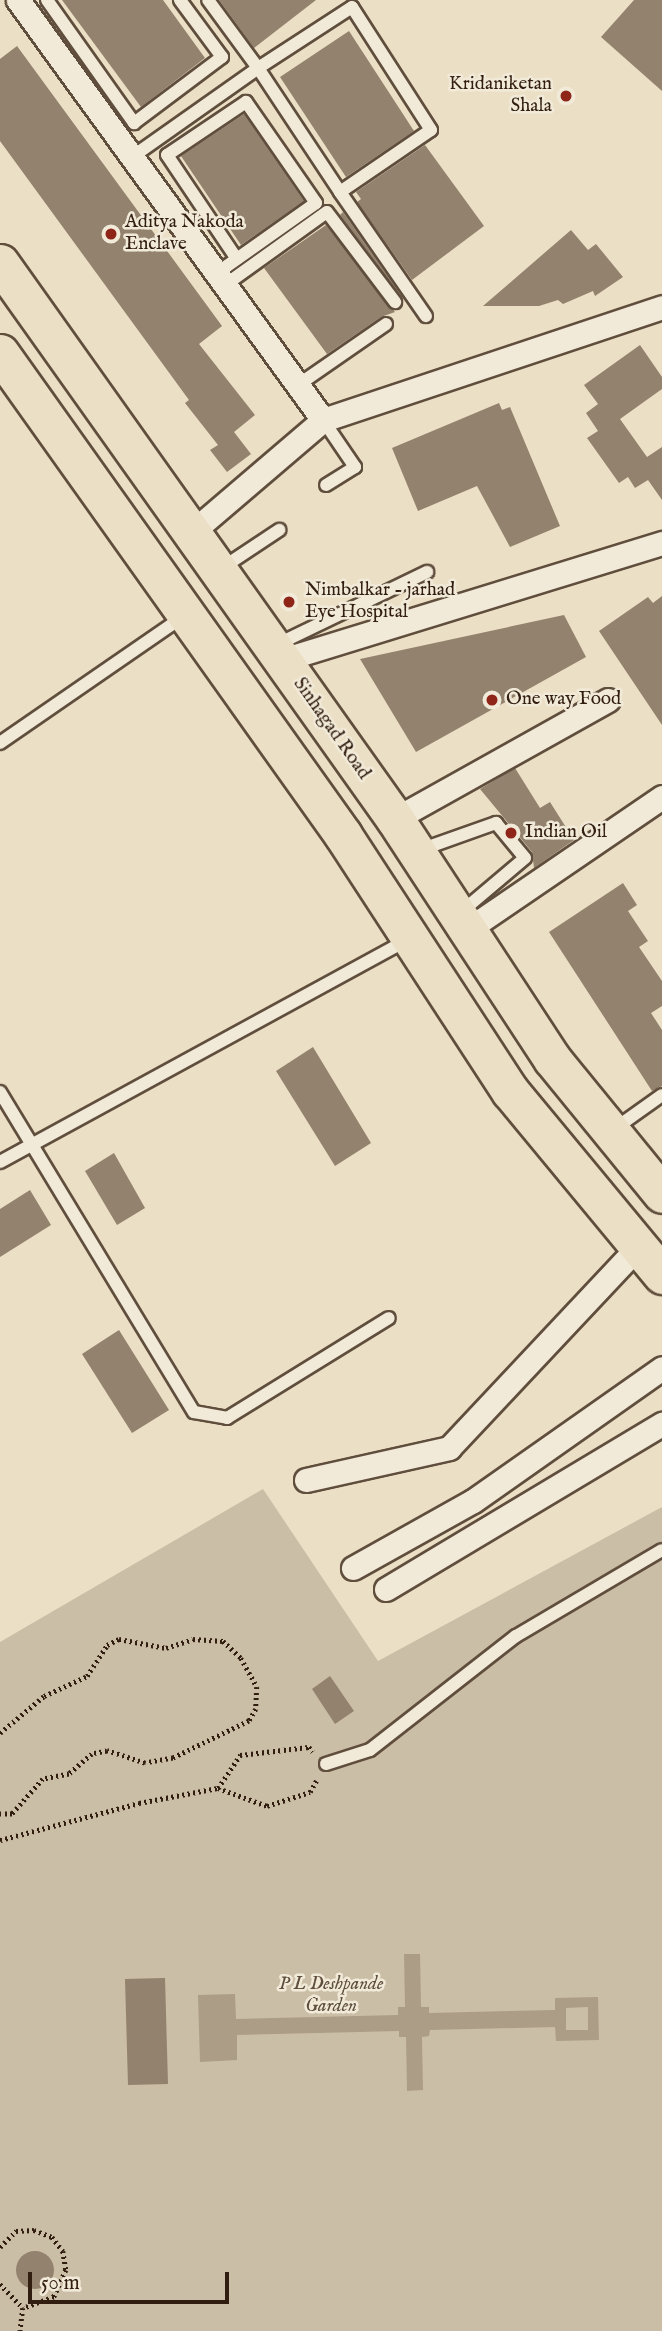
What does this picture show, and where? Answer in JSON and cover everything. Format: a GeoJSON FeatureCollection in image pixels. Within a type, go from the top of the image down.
{"type":"FeatureCollection","features":[{"type":"Feature","properties":{"kind":"main road","name":"Sinhagad Road"},"geometry":{"type":"LineString","coordinates":[[0,263],[395,819],[552,1059],[662,1195]]}},
{"type":"Feature","properties":{"kind":"main road"},"geometry":{"type":"LineString","coordinates":[[0,353],[186,614],[410,938],[510,1091],[662,1275]]}},
{"type":"Feature","properties":{"kind":"street"},"geometry":{"type":"LineString","coordinates":[[18,0],[125,129],[132,157],[323,420]]}},
{"type":"Feature","properties":{"kind":"street"},"geometry":{"type":"LineString","coordinates":[[192,532],[323,420],[662,307]]}},
{"type":"Feature","properties":{"kind":"street"},"geometry":{"type":"LineString","coordinates":[[278,653],[662,543]]}},
{"type":"Feature","properties":{"kind":"street"},"geometry":{"type":"LineString","coordinates":[[395,819],[608,700]]}},
{"type":"Feature","properties":{"kind":"street"},"geometry":{"type":"LineString","coordinates":[[462,922],[662,797]]}},
{"type":"Feature","properties":{"kind":"street"},"geometry":{"type":"LineString","coordinates":[[306,1480],[449,1448],[638,1247]]}},
{"type":"Feature","properties":{"kind":"street"},"geometry":{"type":"LineString","coordinates":[[353,1568],[473,1501],[662,1368]]}},
{"type":"Feature","properties":{"kind":"street"},"geometry":{"type":"LineString","coordinates":[[386,1589],[662,1424]]}},
{"type":"Feature","properties":{"kind":"lane"},"geometry":{"type":"LineString","coordinates":[[47,0],[125,129],[222,57],[180,0]]}},
{"type":"Feature","properties":{"kind":"lane"},"geometry":{"type":"LineString","coordinates":[[208,0],[258,68],[426,316]]}},
{"type":"Feature","properties":{"kind":"lane"},"geometry":{"type":"LineString","coordinates":[[132,157],[258,68],[352,7],[431,130],[340,192]]}},
{"type":"Feature","properties":{"kind":"lane"},"geometry":{"type":"LineString","coordinates":[[221,279],[237,259],[316,203],[246,102],[167,155],[237,259]]}},
{"type":"Feature","properties":{"kind":"lane"},"geometry":{"type":"LineString","coordinates":[[208,104],[219,120]]}},
{"type":"Feature","properties":{"kind":"lane"},"geometry":{"type":"LineString","coordinates":[[221,279],[327,212],[395,302]]}},
{"type":"Feature","properties":{"kind":"lane"},"geometry":{"type":"LineString","coordinates":[[298,385],[386,324]]}},
{"type":"Feature","properties":{"kind":"lane"},"geometry":{"type":"LineString","coordinates":[[323,420],[355,467],[326,485]]}},
{"type":"Feature","properties":{"kind":"lane"},"geometry":{"type":"LineString","coordinates":[[219,570],[279,530]]}},
{"type":"Feature","properties":{"kind":"lane"},"geometry":{"type":"LineString","coordinates":[[278,653],[427,572]]}},
{"type":"Feature","properties":{"kind":"lane"},"geometry":{"type":"LineString","coordinates":[[0,743],[186,614]]}},
{"type":"Feature","properties":{"kind":"lane"},"geometry":{"type":"LineString","coordinates":[[416,852],[496,824],[525,858],[462,922]]}},
{"type":"Feature","properties":{"kind":"lane"},"geometry":{"type":"LineString","coordinates":[[0,1162],[410,938]]}},
{"type":"Feature","properties":{"kind":"lane"},"geometry":{"type":"LineString","coordinates":[[0,1092],[194,1412],[227,1418],[390,1318]]}},
{"type":"Feature","properties":{"kind":"lane"},"geometry":{"type":"LineString","coordinates":[[610,1132],[662,1095]]}},
{"type":"Feature","properties":{"kind":"lane"},"geometry":{"type":"LineString","coordinates":[[326,1764],[370,1750],[516,1636],[662,1550]]}},
{"type":"Feature","properties":{"kind":"path"},"geometry":{"type":"LineString","coordinates":[[0,1733],[44,1696],[87,1676],[107,1645],[119,1639],[166,1648],[193,1639],[223,1641],[241,1658],[257,1687],[257,1709],[249,1721],[173,1758],[145,1763],[107,1751],[92,1754],[69,1774],[43,1779],[12,1814],[0,1814]]}},
{"type":"Feature","properties":{"kind":"path"},"geometry":{"type":"LineString","coordinates":[[0,1840],[139,1803],[218,1788],[267,1807],[310,1792],[326,1764],[309,1747],[240,1755],[218,1788]]}},
{"type":"Feature","properties":{"kind":"path"},"geometry":{"type":"LineString","coordinates":[[0,2247],[16,2231],[34,2230],[52,2237],[63,2251],[66,2270],[54,2297],[23,2308]]}},
{"type":"Feature","properties":{"kind":"path"},"geometry":{"type":"LineString","coordinates":[[0,2284],[23,2308]]}},
{"type":"Feature","properties":{"kind":"path"},"geometry":{"type":"LineString","coordinates":[[20,2331],[23,2308]]}},
{"type":"Feature","properties":{"kind":"green space","name":"P L Deshpande Garden"},"geometry":{"type":"Polygon","coordinates":[[[263,1489],[378,1661],[662,1507],[662,2331],[0,2331],[0,1642],[263,1489]]]}},
{"type":"Feature","properties":{"kind":"shaded area"},"geometry":{"type":"Polygon","coordinates":[[[404,1954],[420,1954],[421,2007],[429,2007],[429,2013],[555,2010],[555,1998],[598,1997],[599,2040],[556,2041],[555,2027],[430,2030],[429,2036],[422,2037],[423,2090],[407,2091],[406,2037],[399,2037],[399,2031],[237,2035],[237,2060],[200,2062],[198,1995],[235,1994],[236,2019],[398,2015],[398,2007],[405,2007],[404,1954]],[[588,2007],[566,2008],[566,2030],[588,2030],[588,2007]]]}},
{"type":"Feature","properties":{"kind":"building"},"geometry":{"type":"Polygon","coordinates":[[[62,0],[163,0],[205,58],[141,107],[62,0]]]}},
{"type":"Feature","properties":{"kind":"building"},"geometry":{"type":"Polygon","coordinates":[[[219,0],[316,0],[254,48],[219,0]]]}},
{"type":"Feature","properties":{"kind":"building"},"geometry":{"type":"Polygon","coordinates":[[[634,0],[662,0],[662,91],[601,37],[634,0]]]}},
{"type":"Feature","properties":{"kind":"building"},"geometry":{"type":"Polygon","coordinates":[[[349,31],[414,131],[346,177],[280,77],[349,31]]]}},
{"type":"Feature","properties":{"kind":"building","name":"Aditya Nakoda Enclave"},"geometry":{"type":"Polygon","coordinates":[[[17,46],[222,326],[199,344],[255,415],[234,432],[251,454],[227,472],[210,450],[218,445],[185,403],[189,400],[0,141],[0,59],[17,46]]]}},
{"type":"Feature","properties":{"kind":"building"},"geometry":{"type":"Polygon","coordinates":[[[244,114],[304,201],[241,245],[181,156],[244,114]]]}},
{"type":"Feature","properties":{"kind":"building"},"geometry":{"type":"Polygon","coordinates":[[[425,145],[484,226],[412,280],[357,202],[361,199],[356,192],[425,145]]]}},
{"type":"Feature","properties":{"kind":"building"},"geometry":{"type":"Polygon","coordinates":[[[343,212],[398,291],[340,215],[343,212]]]}},
{"type":"Feature","properties":{"kind":"building"},"geometry":{"type":"Polygon","coordinates":[[[326,225],[395,312],[381,317],[327,354],[264,268],[326,225]]]}},
{"type":"Feature","properties":{"kind":"building"},"geometry":{"type":"Polygon","coordinates":[[[571,230],[588,250],[596,244],[623,277],[595,296],[593,291],[563,304],[558,300],[539,306],[483,306],[571,230]]]}},
{"type":"Feature","properties":{"kind":"building"},"geometry":{"type":"Polygon","coordinates":[[[640,345],[662,377],[662,389],[620,419],[647,457],[662,447],[662,500],[648,480],[635,488],[628,477],[619,483],[587,438],[598,431],[586,413],[598,404],[584,385],[640,345]]]}},
{"type":"Feature","properties":{"kind":"building"},"geometry":{"type":"Polygon","coordinates":[[[499,403],[502,410],[510,407],[560,526],[510,547],[477,486],[418,511],[392,448],[499,403]]]}},
{"type":"Feature","properties":{"kind":"building"},"geometry":{"type":"Polygon","coordinates":[[[662,596],[662,725],[599,631],[648,597],[653,603],[662,596]]]}},
{"type":"Feature","properties":{"kind":"building"},"geometry":{"type":"Polygon","coordinates":[[[564,615],[586,657],[416,752],[360,659],[564,615]]]}},
{"type":"Feature","properties":{"kind":"building"},"geometry":{"type":"Polygon","coordinates":[[[515,768],[540,808],[550,802],[574,840],[534,868],[532,852],[480,789],[515,768]]]}},
{"type":"Feature","properties":{"kind":"building"},"geometry":{"type":"Polygon","coordinates":[[[623,883],[637,905],[628,911],[648,941],[639,947],[662,981],[662,1006],[651,1013],[662,1030],[662,1086],[652,1091],[549,932],[623,883]]]}},
{"type":"Feature","properties":{"kind":"building"},"geometry":{"type":"Polygon","coordinates":[[[313,1047],[371,1143],[335,1166],[276,1071],[313,1047]]]}},
{"type":"Feature","properties":{"kind":"building"},"geometry":{"type":"Polygon","coordinates":[[[114,1153],[145,1208],[117,1225],[85,1171],[114,1153]]]}},
{"type":"Feature","properties":{"kind":"building"},"geometry":{"type":"Polygon","coordinates":[[[30,1190],[51,1225],[0,1257],[0,1209],[30,1190]]]}},
{"type":"Feature","properties":{"kind":"building"},"geometry":{"type":"Polygon","coordinates":[[[119,1330],[169,1410],[132,1433],[82,1354],[119,1330]]]}},
{"type":"Feature","properties":{"kind":"building"},"geometry":{"type":"Polygon","coordinates":[[[330,1676],[354,1711],[335,1724],[312,1689],[330,1676]]]}},
{"type":"Feature","properties":{"kind":"building"},"geometry":{"type":"Polygon","coordinates":[[[165,1978],[168,2084],[128,2085],[125,1979],[165,1978]]]}},
{"type":"Feature","properties":{"kind":"building"},"geometry":{"type":"Polygon","coordinates":[[[35,2251],[49,2256],[54,2270],[49,2284],[35,2289],[21,2284],[16,2270],[21,2256],[35,2251]]]}},
{"type":"Feature","properties":{"kind":"place","name":"Kridaniketan Shala"},"geometry":{"type":"Point","coordinates":[566,96]}},
{"type":"Feature","properties":{"kind":"place","name":"Aditya Nakoda Enclave"},"geometry":{"type":"Point","coordinates":[111,234]}},
{"type":"Feature","properties":{"kind":"place","name":"Nimbalkar - jarhad Eye Hospital"},"geometry":{"type":"Point","coordinates":[289,602]}},
{"type":"Feature","properties":{"kind":"place","name":"One way Food"},"geometry":{"type":"Point","coordinates":[492,700]}},
{"type":"Feature","properties":{"kind":"place","name":"Indian Oil"},"geometry":{"type":"Point","coordinates":[511,833]}}]}
